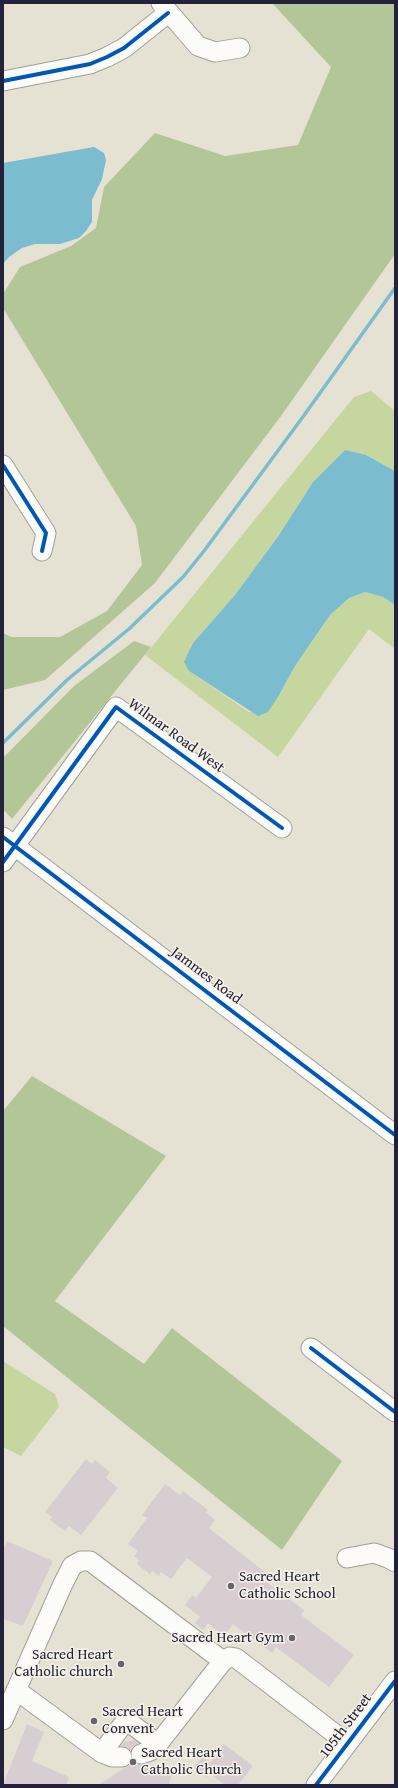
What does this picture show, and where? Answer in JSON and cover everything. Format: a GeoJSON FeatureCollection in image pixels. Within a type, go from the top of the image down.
{"type":"FeatureCollection","features":[{"type":"Feature","properties":{"kind":"street"},"geometry":{"type":"LineString","coordinates":[[3,81],[90,64],[107,57],[124,48],[165,8],[198,46],[215,52],[240,48]]}},
{"type":"Feature","properties":{"kind":"street"},"geometry":{"type":"LineString","coordinates":[[3,465],[9,490],[46,533],[42,551]]}},
{"type":"Feature","properties":{"kind":"street","name":"Wilmar Road West"},"geometry":{"type":"LineString","coordinates":[[9,841],[72,768],[116,707],[282,828]]}},
{"type":"Feature","properties":{"kind":"street"},"geometry":{"type":"LineString","coordinates":[[3,862],[9,841]]}},
{"type":"Feature","properties":{"kind":"street","name":"Jammes Road"},"geometry":{"type":"LineString","coordinates":[[9,841],[395,1135]]}},
{"type":"Feature","properties":{"kind":"street"},"geometry":{"type":"LineString","coordinates":[[311,1348],[395,1412]]}},
{"type":"Feature","properties":{"kind":"street"},"geometry":{"type":"LineString","coordinates":[[347,1558],[374,1553],[395,1562]]}},
{"type":"Feature","properties":{"kind":"street"},"geometry":{"type":"LineString","coordinates":[[3,1720],[72,1566],[81,1561],[90,1560],[223,1661]]}},
{"type":"Feature","properties":{"kind":"street"},"geometry":{"type":"LineString","coordinates":[[141,1754],[150,1751],[158,1744],[223,1661],[230,1657],[236,1658],[347,1744]]}},
{"type":"Feature","properties":{"kind":"street","name":"105th Street"},"geometry":{"type":"LineString","coordinates":[[316,1785],[395,1681]]}},
{"type":"Feature","properties":{"kind":"street"},"geometry":{"type":"LineString","coordinates":[[16,1690],[102,1753],[112,1758],[122,1757]]}},
{"type":"Feature","properties":{"kind":"street"},"geometry":{"type":"LineString","coordinates":[[102,1753],[126,1720],[158,1744]]}},
{"type":"Feature","properties":{"kind":"green space"},"geometry":{"type":"Polygon","coordinates":[[[272,3],[395,3],[395,254],[281,416],[155,583],[45,680],[3,690],[3,633],[12,637],[60,637],[107,611],[142,565],[136,526],[3,308],[3,294],[20,267],[71,246],[96,228],[104,187],[155,133],[225,156],[298,145],[331,67],[272,3]]]}},
{"type":"Feature","properties":{"kind":"green space"},"geometry":{"type":"Polygon","coordinates":[[[371,391],[395,411],[395,471],[366,455],[345,450],[313,482],[279,535],[235,595],[193,643],[189,671],[249,712],[268,712],[295,666],[330,615],[349,598],[365,592],[383,597],[395,605],[395,649],[369,629],[278,757],[145,655],[354,397],[371,391]]]}},
{"type":"Feature","properties":{"kind":"green space"},"geometry":{"type":"Polygon","coordinates":[[[134,641],[151,647],[12,819],[3,809],[3,758],[74,686],[134,641]]]}},
{"type":"Feature","properties":{"kind":"green space"},"geometry":{"type":"Polygon","coordinates":[[[32,1076],[166,1156],[55,1301],[144,1364],[172,1328],[342,1461],[282,1550],[3,1326],[3,1111],[32,1076]]]}},
{"type":"Feature","properties":{"kind":"green space"},"geometry":{"type":"Polygon","coordinates":[[[3,1361],[55,1394],[59,1407],[21,1456],[3,1447],[3,1361]]]}},
{"type":"Feature","properties":{"kind":"water"},"geometry":{"type":"Polygon","coordinates":[[[94,147],[104,153],[106,160],[102,179],[92,200],[92,222],[86,231],[79,238],[60,244],[35,244],[22,248],[9,257],[3,264],[3,163],[94,147]]]}},
{"type":"Feature","properties":{"kind":"water"},"geometry":{"type":"Polygon","coordinates":[[[345,450],[366,455],[395,471],[395,605],[383,597],[365,592],[349,598],[330,615],[295,666],[268,712],[258,716],[189,671],[184,662],[193,643],[235,595],[279,535],[313,482],[345,450]]]}},
{"type":"Feature","properties":{"kind":"building"},"geometry":{"type":"Polygon","coordinates":[[[86,1459],[92,1464],[95,1460],[110,1472],[106,1478],[118,1488],[81,1535],[69,1526],[65,1531],[50,1520],[52,1517],[45,1512],[86,1459]]]}},
{"type":"Feature","properties":{"kind":"building"},"geometry":{"type":"Polygon","coordinates":[[[165,1484],[180,1495],[183,1491],[208,1510],[206,1512],[215,1520],[209,1528],[266,1573],[262,1579],[304,1610],[301,1615],[354,1655],[329,1687],[276,1647],[272,1653],[233,1624],[224,1636],[208,1623],[203,1630],[195,1623],[200,1617],[185,1605],[192,1595],[196,1598],[212,1577],[187,1558],[171,1579],[161,1572],[159,1576],[152,1571],[150,1574],[137,1564],[139,1560],[134,1556],[138,1551],[128,1544],[147,1518],[142,1515],[165,1484]]]}},
{"type":"Feature","properties":{"kind":"building"},"geometry":{"type":"Polygon","coordinates":[[[7,1541],[53,1561],[23,1626],[3,1619],[3,1549],[7,1541]]]}},
{"type":"Feature","properties":{"kind":"building"},"geometry":{"type":"Polygon","coordinates":[[[27,1724],[44,1732],[32,1761],[69,1777],[66,1785],[3,1785],[27,1724]]]}},
{"type":"Feature","properties":{"kind":"building"},"geometry":{"type":"Polygon","coordinates":[[[135,1740],[139,1743],[133,1746],[131,1751],[127,1747],[121,1746],[124,1742],[135,1740]]]}},
{"type":"Feature","properties":{"kind":"building"},"geometry":{"type":"Polygon","coordinates":[[[224,1744],[253,1766],[238,1785],[225,1785],[210,1774],[207,1777],[194,1767],[203,1757],[210,1763],[224,1744]]]}},
{"type":"Feature","properties":{"kind":"building","name":"Sacred Heart Catholic Church"},"geometry":{"type":"Polygon","coordinates":[[[132,1760],[143,1766],[172,1773],[169,1785],[98,1785],[128,1766],[132,1760]]]}},
{"type":"Feature","properties":{"kind":"waterway"},"geometry":{"type":"LineString","coordinates":[[3,743],[67,680],[130,628],[183,577],[204,551],[305,414],[395,288]]}},
{"type":"Feature","properties":{"kind":"cycle path"},"geometry":{"type":"LineString","coordinates":[[3,81],[90,64],[107,57],[124,48],[168,13]]}},
{"type":"Feature","properties":{"kind":"cycle path"},"geometry":{"type":"LineString","coordinates":[[3,465],[46,533],[42,551]]}},
{"type":"Feature","properties":{"kind":"cycle path"},"geometry":{"type":"LineString","coordinates":[[3,862],[116,707],[282,828]]}},
{"type":"Feature","properties":{"kind":"cycle path"},"geometry":{"type":"LineString","coordinates":[[3,837],[395,1135]]}},
{"type":"Feature","properties":{"kind":"cycle path"},"geometry":{"type":"LineString","coordinates":[[311,1348],[395,1412]]}},
{"type":"Feature","properties":{"kind":"cycle path"},"geometry":{"type":"LineString","coordinates":[[316,1785],[395,1681]]}},
{"type":"Feature","properties":{"kind":"place","name":"Sacred Heart Catholic School"},"geometry":{"type":"Point","coordinates":[231,1586]}},
{"type":"Feature","properties":{"kind":"place","name":"Sacred Heart Gym"},"geometry":{"type":"Point","coordinates":[292,1638]}},
{"type":"Feature","properties":{"kind":"place","name":"Sacred Heart Catholic church"},"geometry":{"type":"Point","coordinates":[121,1664]}},
{"type":"Feature","properties":{"kind":"place","name":"Sacred Heart Convent"},"geometry":{"type":"Point","coordinates":[94,1721]}},
{"type":"Feature","properties":{"kind":"place","name":"Sacred Heart Catholic Church"},"geometry":{"type":"Point","coordinates":[133,1762]}}]}
